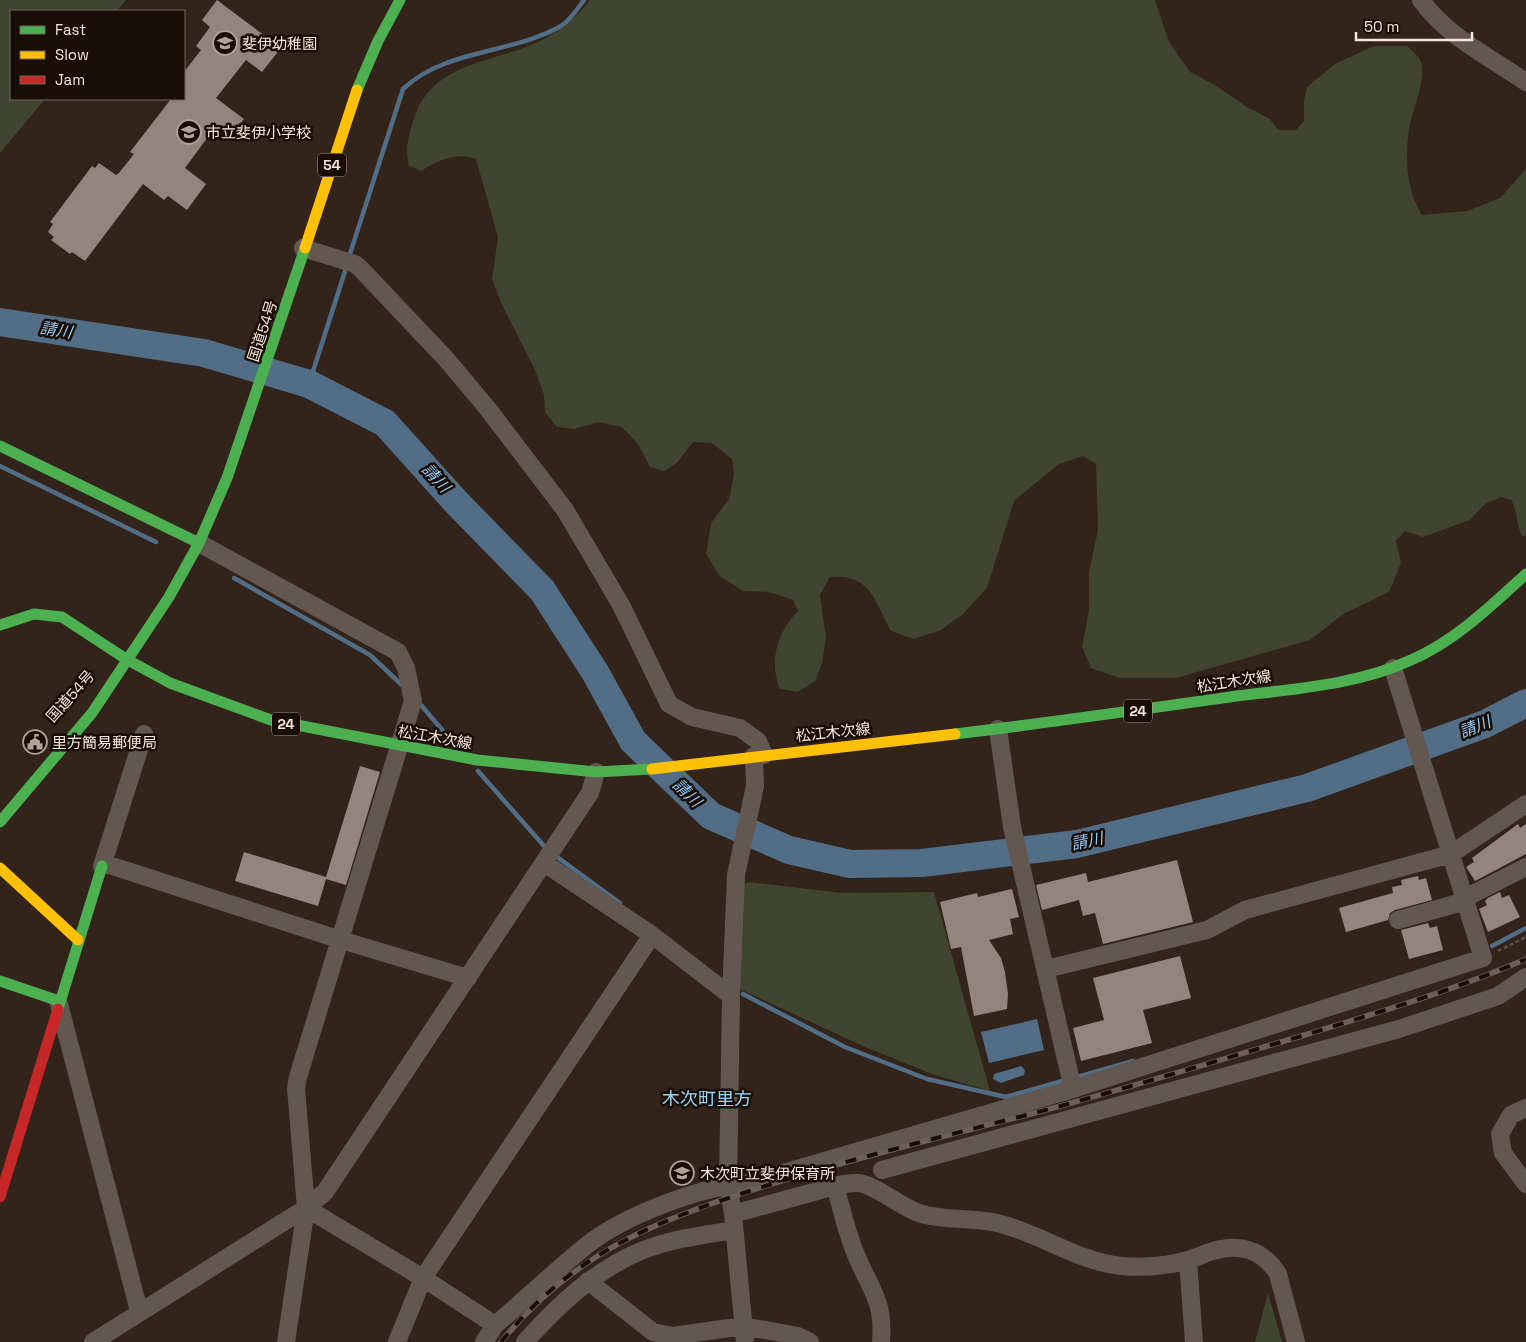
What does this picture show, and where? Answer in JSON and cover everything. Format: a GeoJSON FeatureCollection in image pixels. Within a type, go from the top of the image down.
{"type":"FeatureCollection","features":[{"type":"Feature","properties":{"kind":"main road","name":"国道54号"},"geometry":{"type":"LineString","coordinates":[[0,822],[92,713],[126,658],[169,597],[199,543],[228,478],[303,248],[356,96],[378,41],[400,0]]}},
{"type":"Feature","properties":{"kind":"main road"},"geometry":{"type":"LineString","coordinates":[[0,446],[199,543]]}},
{"type":"Feature","properties":{"kind":"main road","name":"松江木次線"},"geometry":{"type":"LineString","coordinates":[[0,625],[34,614],[62,617],[126,658],[170,683],[271,720],[476,760],[596,772],[719,762],[759,755],[1124,714],[1332,682],[1393,668],[1426,652],[1457,633],[1526,574]]}},
{"type":"Feature","properties":{"kind":"main road","name":"国道54号"},"geometry":{"type":"LineString","coordinates":[[89,696],[126,658]]}},
{"type":"Feature","properties":{"kind":"main road"},"geometry":{"type":"LineString","coordinates":[[0,1197],[102,865]]}},
{"type":"Feature","properties":{"kind":"main road"},"geometry":{"type":"LineString","coordinates":[[0,868],[78,940]]}},
{"type":"Feature","properties":{"kind":"main road"},"geometry":{"type":"LineString","coordinates":[[0,981],[59,1001]]}},
{"type":"Feature","properties":{"kind":"street"},"geometry":{"type":"LineString","coordinates":[[1422,0],[1430,12],[1449,31],[1526,82]]}},
{"type":"Feature","properties":{"kind":"street"},"geometry":{"type":"LineString","coordinates":[[303,248],[347,262],[453,367],[488,409],[565,510],[621,604],[669,704],[692,717],[740,728],[758,741],[759,755],[755,786],[737,862],[731,996],[728,1184],[734,1222],[744,1334]]}},
{"type":"Feature","properties":{"kind":"street"},"geometry":{"type":"LineString","coordinates":[[199,543],[398,652],[406,668],[413,701],[298,1077],[296,1088],[306,1208],[286,1342]]}},
{"type":"Feature","properties":{"kind":"street"},"geometry":{"type":"LineString","coordinates":[[484,1342],[495,1325],[588,1244],[624,1222],[667,1204],[728,1184],[749,1182],[1071,1081],[1483,958],[1393,668]]}},
{"type":"Feature","properties":{"kind":"street"},"geometry":{"type":"LineString","coordinates":[[998,729],[1012,827],[1071,1081]]}},
{"type":"Feature","properties":{"kind":"street"},"geometry":{"type":"LineString","coordinates":[[144,734],[102,865],[468,978]]}},
{"type":"Feature","properties":{"kind":"street"},"geometry":{"type":"LineString","coordinates":[[93,1342],[110,1337],[139,1312],[306,1208],[325,1192],[590,793],[596,772]]}},
{"type":"Feature","properties":{"kind":"street"},"geometry":{"type":"LineString","coordinates":[[1046,969],[1207,930],[1245,910],[1451,854],[1526,804]]}},
{"type":"Feature","properties":{"kind":"street"},"geometry":{"type":"LineString","coordinates":[[544,863],[652,935],[731,996]]}},
{"type":"Feature","properties":{"kind":"street"},"geometry":{"type":"LineString","coordinates":[[1398,920],[1465,900],[1526,867]]}},
{"type":"Feature","properties":{"kind":"street"},"geometry":{"type":"LineString","coordinates":[[397,1342],[423,1278],[652,935]]}},
{"type":"Feature","properties":{"kind":"street"},"geometry":{"type":"LineString","coordinates":[[882,1170],[1399,1029],[1498,996],[1526,977]]}},
{"type":"Feature","properties":{"kind":"street"},"geometry":{"type":"LineString","coordinates":[[59,1001],[139,1312]]}},
{"type":"Feature","properties":{"kind":"street"},"geometry":{"type":"LineString","coordinates":[[1526,1108],[1511,1115],[1500,1134],[1503,1153],[1526,1184]]}},
{"type":"Feature","properties":{"kind":"street"},"geometry":{"type":"LineString","coordinates":[[526,1342],[552,1312],[588,1281],[642,1250],[686,1238],[835,1186],[850,1183],[866,1185],[902,1207],[923,1215],[997,1223],[1017,1229],[1062,1250],[1099,1262],[1144,1267],[1188,1260],[1214,1251],[1244,1248],[1262,1256],[1272,1264],[1278,1274],[1296,1342]]}},
{"type":"Feature","properties":{"kind":"street"},"geometry":{"type":"LineString","coordinates":[[835,1186],[857,1257],[878,1299],[882,1323],[880,1342]]}},
{"type":"Feature","properties":{"kind":"street"},"geometry":{"type":"LineString","coordinates":[[306,1208],[423,1278],[495,1325]]}},
{"type":"Feature","properties":{"kind":"street"},"geometry":{"type":"LineString","coordinates":[[1188,1260],[1194,1342]]}},
{"type":"Feature","properties":{"kind":"street"},"geometry":{"type":"LineString","coordinates":[[588,1281],[643,1324],[664,1336],[744,1334],[798,1336],[810,1342]]}},
{"type":"Feature","properties":{"kind":"path"},"geometry":{"type":"LineString","coordinates":[[1483,958],[1526,937]]}},
{"type":"Feature","properties":{"kind":"green space"},"geometry":{"type":"Polygon","coordinates":[[[0,0],[126,0],[118,10],[10,10],[10,100],[44,100],[0,153],[0,0]]]}},
{"type":"Feature","properties":{"kind":"green space"},"geometry":{"type":"Polygon","coordinates":[[[590,0],[1155,0],[1169,42],[1190,72],[1270,119],[1278,130],[1296,130],[1304,121],[1304,100],[1307,87],[1335,64],[1374,46],[1407,46],[1418,56],[1422,67],[1421,84],[1409,129],[1407,163],[1413,195],[1422,215],[1467,211],[1500,198],[1526,169],[1526,536],[1522,536],[1520,532],[1511,500],[1501,497],[1485,504],[1470,520],[1423,537],[1405,531],[1396,541],[1401,563],[1389,592],[1343,614],[1310,640],[1176,678],[1120,678],[1091,668],[1082,647],[1089,610],[1089,572],[1098,530],[1096,464],[1083,456],[1059,464],[1014,501],[987,588],[963,614],[941,630],[914,639],[891,631],[875,600],[863,585],[855,580],[844,577],[830,577],[820,595],[826,637],[822,664],[815,681],[798,692],[780,689],[775,668],[775,657],[780,637],[798,611],[793,600],[769,592],[743,591],[720,576],[706,554],[711,523],[729,499],[734,474],[732,459],[712,443],[693,442],[677,463],[664,471],[650,467],[638,444],[622,427],[598,422],[575,429],[557,427],[545,412],[544,395],[535,370],[502,305],[492,279],[498,237],[476,159],[462,156],[448,158],[421,171],[409,166],[407,154],[413,121],[421,103],[432,88],[460,69],[547,38],[577,15],[590,0]]]}},
{"type":"Feature","properties":{"kind":"green space"},"geometry":{"type":"Polygon","coordinates":[[[749,882],[842,893],[934,892],[990,1091],[932,1074],[865,1047],[742,990],[738,985],[744,884],[749,882]]]}},
{"type":"Feature","properties":{"kind":"green space"},"geometry":{"type":"Polygon","coordinates":[[[1268,1293],[1282,1342],[1255,1342],[1268,1293]]]}},
{"type":"Feature","properties":{"kind":"water"},"geometry":{"type":"Polygon","coordinates":[[[1037,1019],[1044,1050],[989,1063],[981,1032],[1037,1019]]]}},
{"type":"Feature","properties":{"kind":"water"},"geometry":{"type":"Polygon","coordinates":[[[1021,1066],[1025,1070],[1024,1075],[1001,1083],[993,1079],[994,1074],[1021,1066]]]}},
{"type":"Feature","properties":{"kind":"building"},"geometry":{"type":"Polygon","coordinates":[[[217,0],[281,48],[262,72],[246,60],[216,98],[244,119],[230,137],[216,126],[185,168],[206,184],[187,210],[168,196],[164,200],[143,184],[85,261],[72,252],[70,254],[51,240],[54,237],[48,232],[53,224],[50,222],[92,166],[95,168],[99,163],[116,175],[119,173],[134,154],[130,152],[170,100],[185,100],[185,71],[201,50],[196,46],[210,27],[202,20],[217,0]]]}},
{"type":"Feature","properties":{"kind":"building"},"geometry":{"type":"Polygon","coordinates":[[[360,766],[380,772],[346,885],[326,879],[318,906],[235,881],[244,852],[326,877],[360,766]]]}},
{"type":"Feature","properties":{"kind":"building"},"geometry":{"type":"Polygon","coordinates":[[[1518,824],[1520,828],[1526,824],[1526,854],[1475,881],[1466,867],[1474,862],[1472,858],[1518,824]]]}},
{"type":"Feature","properties":{"kind":"building"},"geometry":{"type":"Polygon","coordinates":[[[1177,860],[1193,922],[1103,944],[1095,913],[1083,916],[1079,900],[1042,910],[1036,885],[1086,873],[1088,882],[1177,860]]]}},
{"type":"Feature","properties":{"kind":"building"},"geometry":{"type":"Polygon","coordinates":[[[1418,876],[1419,880],[1426,878],[1432,900],[1395,910],[1390,913],[1388,920],[1346,932],[1339,908],[1393,893],[1392,887],[1402,885],[1401,880],[1418,876]]]}},
{"type":"Feature","properties":{"kind":"building"},"geometry":{"type":"Polygon","coordinates":[[[1012,889],[1019,917],[1010,919],[1013,934],[989,940],[1001,958],[1005,972],[1008,994],[1007,1009],[974,1016],[961,947],[951,949],[940,902],[977,893],[978,897],[1012,889]]]}},
{"type":"Feature","properties":{"kind":"building"},"geometry":{"type":"Polygon","coordinates":[[[1500,892],[1502,898],[1509,895],[1520,917],[1488,932],[1479,909],[1487,905],[1485,901],[1488,898],[1500,892]]]}},
{"type":"Feature","properties":{"kind":"building"},"geometry":{"type":"Polygon","coordinates":[[[1428,923],[1430,928],[1437,926],[1443,950],[1409,959],[1401,930],[1428,923]]]}},
{"type":"Feature","properties":{"kind":"building"},"geometry":{"type":"Polygon","coordinates":[[[1180,956],[1191,998],[1143,1010],[1152,1043],[1081,1061],[1073,1028],[1104,1020],[1093,978],[1180,956]]]}},
{"type":"Feature","properties":{"kind":"waterway"},"geometry":{"type":"LineString","coordinates":[[349,257],[403,89],[420,76],[439,66],[522,42],[561,26],[571,18],[584,0]]}},
{"type":"Feature","properties":{"kind":"waterway"},"geometry":{"type":"LineString","coordinates":[[309,384],[347,265]]}},
{"type":"Feature","properties":{"kind":"waterway","name":"請川"},"geometry":{"type":"LineString","coordinates":[[0,322],[204,353],[309,384],[385,423],[457,503],[542,590],[595,672],[633,741],[711,816],[789,850],[850,864],[922,863],[1077,844],[1307,788],[1485,724],[1526,703]]}},
{"type":"Feature","properties":{"kind":"waterway"},"geometry":{"type":"LineString","coordinates":[[0,466],[156,542]]}},
{"type":"Feature","properties":{"kind":"waterway"},"geometry":{"type":"LineString","coordinates":[[234,578],[370,655],[404,687]]}},
{"type":"Feature","properties":{"kind":"waterway"},"geometry":{"type":"LineString","coordinates":[[421,705],[455,745]]}},
{"type":"Feature","properties":{"kind":"waterway"},"geometry":{"type":"LineString","coordinates":[[478,771],[545,847]]}},
{"type":"Feature","properties":{"kind":"waterway"},"geometry":{"type":"LineString","coordinates":[[557,857],[620,903]]}},
{"type":"Feature","properties":{"kind":"waterway"},"geometry":{"type":"LineString","coordinates":[[1492,946],[1526,928]]}},
{"type":"Feature","properties":{"kind":"waterway"},"geometry":{"type":"LineString","coordinates":[[743,994],[845,1047],[927,1079],[1006,1097],[1066,1080]]}},
{"type":"Feature","properties":{"kind":"waterway"},"geometry":{"type":"LineString","coordinates":[[1074,1078],[1133,1061]]}},
{"type":"Feature","properties":{"kind":"railway"},"geometry":{"type":"LineString","coordinates":[[501,1342],[530,1310],[560,1282],[592,1260],[625,1240],[696,1209],[840,1164],[1072,1103],[1305,1035],[1444,991],[1526,959]]}},
{"type":"Feature","properties":{"kind":"traffic: fast"},"geometry":{"type":"LineString","coordinates":[[357,90],[378,41],[400,0]]}},
{"type":"Feature","properties":{"kind":"traffic: fast"},"geometry":{"type":"LineString","coordinates":[[0,822],[92,713],[169,597],[199,543],[227,478],[305,248]]}},
{"type":"Feature","properties":{"kind":"traffic: fast"},"geometry":{"type":"LineString","coordinates":[[0,446],[199,543]]}},
{"type":"Feature","properties":{"kind":"traffic: fast"},"geometry":{"type":"LineString","coordinates":[[955,734],[1299,689],[1368,676],[1411,660],[1443,643],[1472,622],[1526,574]]}},
{"type":"Feature","properties":{"kind":"traffic: fast"},"geometry":{"type":"LineString","coordinates":[[0,625],[34,614],[62,617],[126,659]]}},
{"type":"Feature","properties":{"kind":"traffic: fast"},"geometry":{"type":"LineString","coordinates":[[126,659],[170,683],[271,720],[477,760],[596,772],[652,769]]}},
{"type":"Feature","properties":{"kind":"traffic: fast"},"geometry":{"type":"LineString","coordinates":[[58,1009],[102,866]]}},
{"type":"Feature","properties":{"kind":"traffic: fast"},"geometry":{"type":"LineString","coordinates":[[0,981],[59,1001]]}},
{"type":"Feature","properties":{"kind":"traffic: slow"},"geometry":{"type":"LineString","coordinates":[[305,248],[357,90]]}},
{"type":"Feature","properties":{"kind":"traffic: slow"},"geometry":{"type":"LineString","coordinates":[[652,769],[955,734]]}},
{"type":"Feature","properties":{"kind":"traffic: slow"},"geometry":{"type":"LineString","coordinates":[[0,868],[78,940]]}},
{"type":"Feature","properties":{"kind":"traffic: jam"},"geometry":{"type":"LineString","coordinates":[[0,1197],[58,1009]]}},
{"type":"Feature","properties":{"kind":"place","name":"斐伊幼稚園"},"geometry":{"type":"Point","coordinates":[225,43]}},
{"type":"Feature","properties":{"kind":"place","name":"市立斐伊小学校"},"geometry":{"type":"Point","coordinates":[189,132]}},
{"type":"Feature","properties":{"kind":"place","name":"里方簡易郵便局"},"geometry":{"type":"Point","coordinates":[35,742]}},
{"type":"Feature","properties":{"kind":"place","name":"木次町立斐伊保育所"},"geometry":{"type":"Point","coordinates":[682,1173]}},
{"type":"Feature","properties":{"kind":"district","name":"木次町里方"},"geometry":{"type":"Point","coordinates":[707,1098]}}]}
